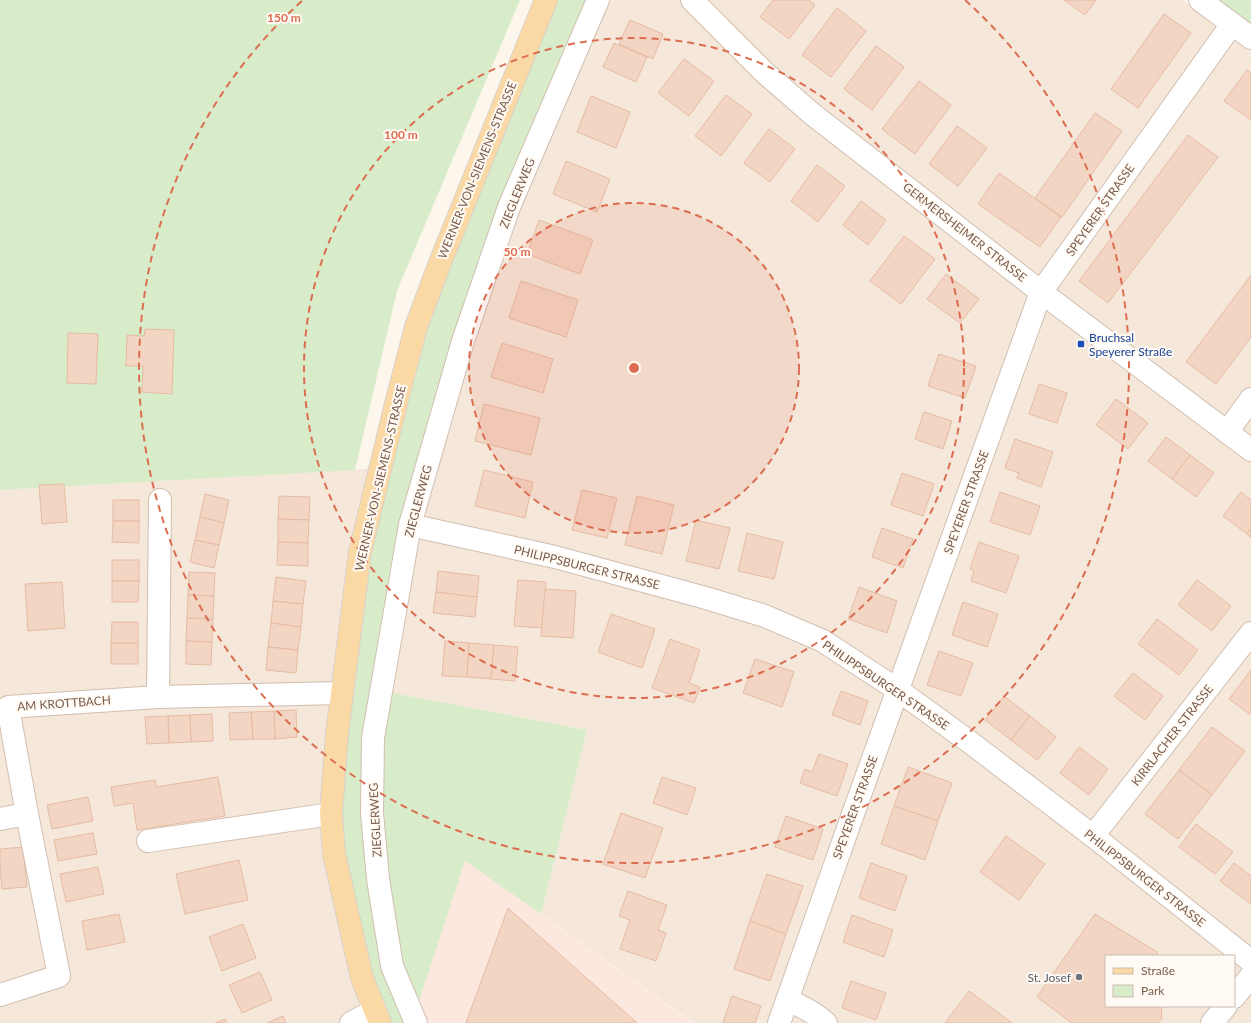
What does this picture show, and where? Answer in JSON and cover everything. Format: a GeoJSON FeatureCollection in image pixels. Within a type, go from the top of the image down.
{"type":"FeatureCollection","features":[{"type":"Feature","properties":{"kind":"main road","name":"WERNER-VON-SIEMENS-STRASSE"},"geometry":{"type":"LineString","coordinates":[[377,1017],[362,978],[334,854],[331,814],[336,734],[360,552],[416,327],[440,263],[546,0]]}},
{"type":"Feature","properties":{"kind":"street","name":"ZIEGLERWEG"},"geometry":{"type":"LineString","coordinates":[[416,1023],[392,966],[378,879],[372,813],[373,738],[410,525],[463,341],[510,207],[598,0]]}},
{"type":"Feature","properties":{"kind":"street","name":"GERMERSHEIMER STRASSE"},"geometry":{"type":"LineString","coordinates":[[692,0],[764,72],[811,113],[1041,292],[1251,450]]}},
{"type":"Feature","properties":{"kind":"street"},"geometry":{"type":"LineString","coordinates":[[1200,0],[1251,38]]}},
{"type":"Feature","properties":{"kind":"street","name":"SPEYERER STRASSE"},"geometry":{"type":"LineString","coordinates":[[779,1023],[1041,292],[1232,24]]}},
{"type":"Feature","properties":{"kind":"street"},"geometry":{"type":"LineString","coordinates":[[1227,432],[1251,399]]}},
{"type":"Feature","properties":{"kind":"street"},"geometry":{"type":"LineString","coordinates":[[158,697],[160,500]]}},
{"type":"Feature","properties":{"kind":"street","name":"PHILIPPSBURGER STRASSE"},"geometry":{"type":"LineString","coordinates":[[410,525],[555,557],[699,596],[765,616],[823,641],[898,690],[971,744],[1092,836],[1251,962]]}},
{"type":"Feature","properties":{"kind":"street","name":"KIRRLACHER STRASSE"},"geometry":{"type":"LineString","coordinates":[[1092,836],[1251,633]]}},
{"type":"Feature","properties":{"kind":"street","name":"AM KROTTBACH"},"geometry":{"type":"LineString","coordinates":[[0,995],[59,976],[27,814],[8,707],[158,697],[341,693]]}},
{"type":"Feature","properties":{"kind":"street"},"geometry":{"type":"LineString","coordinates":[[0,819],[27,814]]}},
{"type":"Feature","properties":{"kind":"street"},"geometry":{"type":"LineString","coordinates":[[148,841],[331,814]]}},
{"type":"Feature","properties":{"kind":"street"},"geometry":{"type":"LineString","coordinates":[[1235,996],[1251,976]]}},
{"type":"Feature","properties":{"kind":"street"},"geometry":{"type":"LineString","coordinates":[[787,1000],[803,1006],[826,1023]]}},
{"type":"Feature","properties":{"kind":"street"},"geometry":{"type":"LineString","coordinates":[[1212,1023],[1225,1007]]}},
{"type":"Feature","properties":{"kind":"street"},"geometry":{"type":"LineString","coordinates":[[351,1023],[377,1017]]}},
{"type":"Feature","properties":{"kind":"shaded area"},"geometry":{"type":"Polygon","coordinates":[[[598,0],[1182,0],[1251,51],[1251,1023],[694,1023],[541,914],[587,730],[381,691],[463,341],[598,0]]]}},
{"type":"Feature","properties":{"kind":"shaded area"},"geometry":{"type":"Polygon","coordinates":[[[381,468],[380,1023],[0,1023],[0,490],[381,468]]]}},
{"type":"Feature","properties":{"kind":"shaded area"},"geometry":{"type":"Polygon","coordinates":[[[465,860],[693,1023],[422,1023],[419,1001],[465,860]]]}},
{"type":"Feature","properties":{"kind":"green space"},"geometry":{"type":"Polygon","coordinates":[[[0,0],[520,0],[397,291],[355,470],[0,490],[0,0]]]}},
{"type":"Feature","properties":{"kind":"green space"},"geometry":{"type":"Polygon","coordinates":[[[546,0],[598,0],[463,341],[382,691],[587,730],[541,914],[465,861],[414,1017],[416,1023],[380,1023],[334,854],[341,693],[416,327],[546,0]]]}},
{"type":"Feature","properties":{"kind":"green space"},"geometry":{"type":"Polygon","coordinates":[[[1217,0],[1251,0],[1251,25],[1217,0]]]}},
{"type":"Feature","properties":{"kind":"building"},"geometry":{"type":"Polygon","coordinates":[[[773,0],[809,0],[815,5],[789,39],[760,17],[773,0]]]}},
{"type":"Feature","properties":{"kind":"building"},"geometry":{"type":"Polygon","coordinates":[[[1064,0],[1096,0],[1085,15],[1064,0]]]}},
{"type":"Feature","properties":{"kind":"building"},"geometry":{"type":"Polygon","coordinates":[[[837,8],[866,31],[831,77],[802,55],[837,8]]]}},
{"type":"Feature","properties":{"kind":"building"},"geometry":{"type":"Polygon","coordinates":[[[1164,14],[1191,33],[1138,108],[1111,89],[1164,14]]]}},
{"type":"Feature","properties":{"kind":"building"},"geometry":{"type":"Polygon","coordinates":[[[630,20],[663,34],[653,59],[619,44],[630,20]]]}},
{"type":"Feature","properties":{"kind":"building"},"geometry":{"type":"Polygon","coordinates":[[[614,43],[647,57],[636,82],[603,67],[614,43]]]}},
{"type":"Feature","properties":{"kind":"building"},"geometry":{"type":"Polygon","coordinates":[[[876,46],[904,67],[872,110],[844,89],[876,46]]]}},
{"type":"Feature","properties":{"kind":"building"},"geometry":{"type":"Polygon","coordinates":[[[684,59],[714,81],[689,116],[658,93],[684,59]]]}},
{"type":"Feature","properties":{"kind":"building"},"geometry":{"type":"Polygon","coordinates":[[[1247,70],[1251,73],[1251,120],[1224,101],[1247,70]]]}},
{"type":"Feature","properties":{"kind":"building"},"geometry":{"type":"Polygon","coordinates":[[[919,81],[951,105],[915,154],[882,129],[919,81]]]}},
{"type":"Feature","properties":{"kind":"building"},"geometry":{"type":"Polygon","coordinates":[[[726,95],[752,114],[721,156],[695,136],[726,95]]]}},
{"type":"Feature","properties":{"kind":"building"},"geometry":{"type":"Polygon","coordinates":[[[591,96],[630,112],[616,148],[577,132],[591,96]]]}},
{"type":"Feature","properties":{"kind":"building"},"geometry":{"type":"Polygon","coordinates":[[[1095,113],[1122,131],[1062,217],[1035,198],[1095,113]]]}},
{"type":"Feature","properties":{"kind":"building"},"geometry":{"type":"Polygon","coordinates":[[[957,126],[987,148],[958,186],[929,164],[957,126]]]}},
{"type":"Feature","properties":{"kind":"building"},"geometry":{"type":"Polygon","coordinates":[[[769,129],[795,149],[770,182],[744,163],[769,129]]]}},
{"type":"Feature","properties":{"kind":"building"},"geometry":{"type":"Polygon","coordinates":[[[1188,135],[1218,157],[1108,303],[1079,281],[1188,135]]]}},
{"type":"Feature","properties":{"kind":"building"},"geometry":{"type":"Polygon","coordinates":[[[566,161],[610,179],[597,212],[553,194],[566,161]]]}},
{"type":"Feature","properties":{"kind":"building"},"geometry":{"type":"Polygon","coordinates":[[[817,165],[845,186],[818,222],[791,201],[817,165]]]}},
{"type":"Feature","properties":{"kind":"building"},"geometry":{"type":"Polygon","coordinates":[[[999,173],[1061,217],[1040,247],[978,204],[999,173]]]}},
{"type":"Feature","properties":{"kind":"building"},"geometry":{"type":"Polygon","coordinates":[[[861,201],[886,220],[868,245],[843,225],[861,201]]]}},
{"type":"Feature","properties":{"kind":"building"},"geometry":{"type":"Polygon","coordinates":[[[539,220],[593,240],[580,274],[527,254],[539,220]]]}},
{"type":"Feature","properties":{"kind":"building"},"geometry":{"type":"Polygon","coordinates":[[[904,236],[935,259],[901,304],[870,281],[904,236]]]}},
{"type":"Feature","properties":{"kind":"building"},"geometry":{"type":"Polygon","coordinates":[[[946,274],[979,299],[960,323],[927,299],[946,274]]]}},
{"type":"Feature","properties":{"kind":"building"},"geometry":{"type":"Polygon","coordinates":[[[1251,275],[1251,337],[1216,384],[1186,362],[1251,275]]]}},
{"type":"Feature","properties":{"kind":"building"},"geometry":{"type":"Polygon","coordinates":[[[521,281],[578,300],[566,337],[509,318],[521,281]]]}},
{"type":"Feature","properties":{"kind":"building"},"geometry":{"type":"Polygon","coordinates":[[[145,329],[174,330],[172,394],[142,392],[143,366],[126,366],[127,335],[144,336],[145,329]]]}},
{"type":"Feature","properties":{"kind":"building"},"geometry":{"type":"Polygon","coordinates":[[[68,333],[98,334],[96,384],[67,383],[68,333]]]}},
{"type":"Feature","properties":{"kind":"building"},"geometry":{"type":"Polygon","coordinates":[[[502,343],[553,359],[543,393],[491,377],[502,343]]]}},
{"type":"Feature","properties":{"kind":"building"},"geometry":{"type":"Polygon","coordinates":[[[939,354],[976,366],[965,398],[928,386],[939,354]]]}},
{"type":"Feature","properties":{"kind":"building"},"geometry":{"type":"Polygon","coordinates":[[[1039,384],[1067,393],[1057,423],[1029,414],[1039,384]]]}},
{"type":"Feature","properties":{"kind":"building"},"geometry":{"type":"Polygon","coordinates":[[[1116,399],[1148,423],[1128,449],[1096,425],[1116,399]]]}},
{"type":"Feature","properties":{"kind":"building"},"geometry":{"type":"Polygon","coordinates":[[[484,404],[540,418],[531,455],[475,441],[484,404]]]}},
{"type":"Feature","properties":{"kind":"building"},"geometry":{"type":"Polygon","coordinates":[[[924,412],[952,421],[943,449],[915,439],[924,412]]]}},
{"type":"Feature","properties":{"kind":"building"},"geometry":{"type":"Polygon","coordinates":[[[1166,437],[1190,455],[1172,479],[1148,461],[1166,437]]]}},
{"type":"Feature","properties":{"kind":"building"},"geometry":{"type":"Polygon","coordinates":[[[1015,439],[1053,452],[1041,487],[1017,478],[1019,473],[1005,468],[1015,439]]]}},
{"type":"Feature","properties":{"kind":"building"},"geometry":{"type":"Polygon","coordinates":[[[1190,455],[1214,473],[1196,497],[1172,479],[1190,455]]]}},
{"type":"Feature","properties":{"kind":"building"},"geometry":{"type":"Polygon","coordinates":[[[484,470],[533,482],[525,518],[475,506],[484,470]]]}},
{"type":"Feature","properties":{"kind":"building"},"geometry":{"type":"Polygon","coordinates":[[[902,473],[934,484],[923,516],[891,505],[902,473]]]}},
{"type":"Feature","properties":{"kind":"building"},"geometry":{"type":"Polygon","coordinates":[[[64,484],[67,522],[42,524],[39,485],[64,484]]]}},
{"type":"Feature","properties":{"kind":"building"},"geometry":{"type":"Polygon","coordinates":[[[582,490],[617,498],[607,538],[572,530],[582,490]]]}},
{"type":"Feature","properties":{"kind":"building"},"geometry":{"type":"Polygon","coordinates":[[[1000,492],[1040,506],[1030,535],[990,522],[1000,492]]]}},
{"type":"Feature","properties":{"kind":"building"},"geometry":{"type":"Polygon","coordinates":[[[1241,492],[1251,500],[1251,529],[1247,534],[1223,516],[1241,492]]]}},
{"type":"Feature","properties":{"kind":"building"},"geometry":{"type":"Polygon","coordinates":[[[205,494],[229,500],[224,523],[200,517],[205,494]]]}},
{"type":"Feature","properties":{"kind":"building"},"geometry":{"type":"Polygon","coordinates":[[[279,496],[310,497],[309,520],[278,519],[279,496]]]}},
{"type":"Feature","properties":{"kind":"building"},"geometry":{"type":"Polygon","coordinates":[[[637,496],[674,505],[662,554],[625,545],[637,496]]]}},
{"type":"Feature","properties":{"kind":"building"},"geometry":{"type":"Polygon","coordinates":[[[113,500],[139,500],[139,521],[113,521],[113,500]]]}},
{"type":"Feature","properties":{"kind":"building"},"geometry":{"type":"Polygon","coordinates":[[[200,517],[224,523],[219,545],[195,540],[200,517]]]}},
{"type":"Feature","properties":{"kind":"building"},"geometry":{"type":"Polygon","coordinates":[[[278,519],[309,520],[308,543],[278,542],[278,519]]]}},
{"type":"Feature","properties":{"kind":"building"},"geometry":{"type":"Polygon","coordinates":[[[696,520],[730,528],[719,569],[686,561],[696,520]]]}},
{"type":"Feature","properties":{"kind":"building"},"geometry":{"type":"Polygon","coordinates":[[[113,521],[139,521],[139,543],[112,542],[113,521]]]}},
{"type":"Feature","properties":{"kind":"building"},"geometry":{"type":"Polygon","coordinates":[[[882,528],[913,539],[903,568],[872,557],[882,528]]]}},
{"type":"Feature","properties":{"kind":"building"},"geometry":{"type":"Polygon","coordinates":[[[1251,529],[1251,538],[1247,534],[1251,529]]]}},
{"type":"Feature","properties":{"kind":"building"},"geometry":{"type":"Polygon","coordinates":[[[747,533],[783,542],[774,579],[738,571],[747,533]]]}},
{"type":"Feature","properties":{"kind":"building"},"geometry":{"type":"Polygon","coordinates":[[[195,540],[219,545],[214,568],[190,562],[195,540]]]}},
{"type":"Feature","properties":{"kind":"building"},"geometry":{"type":"Polygon","coordinates":[[[278,542],[308,543],[308,566],[277,565],[278,542]]]}},
{"type":"Feature","properties":{"kind":"building"},"geometry":{"type":"Polygon","coordinates":[[[979,542],[1019,556],[1006,593],[971,581],[974,571],[970,569],[979,542]]]}},
{"type":"Feature","properties":{"kind":"building"},"geometry":{"type":"Polygon","coordinates":[[[112,560],[139,560],[139,581],[112,581],[112,560]]]}},
{"type":"Feature","properties":{"kind":"building"},"geometry":{"type":"Polygon","coordinates":[[[438,571],[479,576],[477,597],[436,592],[438,571]]]}},
{"type":"Feature","properties":{"kind":"building"},"geometry":{"type":"Polygon","coordinates":[[[189,572],[215,573],[214,596],[188,595],[189,572]]]}},
{"type":"Feature","properties":{"kind":"building"},"geometry":{"type":"Polygon","coordinates":[[[276,577],[306,581],[303,604],[273,601],[276,577]]]}},
{"type":"Feature","properties":{"kind":"building"},"geometry":{"type":"Polygon","coordinates":[[[518,580],[546,582],[542,628],[514,626],[518,580]]]}},
{"type":"Feature","properties":{"kind":"building"},"geometry":{"type":"Polygon","coordinates":[[[1197,580],[1231,606],[1212,631],[1178,605],[1197,580]]]}},
{"type":"Feature","properties":{"kind":"building"},"geometry":{"type":"Polygon","coordinates":[[[112,581],[139,581],[138,602],[112,602],[112,581]]]}},
{"type":"Feature","properties":{"kind":"building"},"geometry":{"type":"Polygon","coordinates":[[[62,582],[65,628],[28,631],[25,584],[62,582]]]}},
{"type":"Feature","properties":{"kind":"building"},"geometry":{"type":"Polygon","coordinates":[[[859,587],[897,601],[887,633],[848,619],[859,587]]]}},
{"type":"Feature","properties":{"kind":"building"},"geometry":{"type":"Polygon","coordinates":[[[545,589],[576,591],[573,638],[541,636],[545,589]]]}},
{"type":"Feature","properties":{"kind":"building"},"geometry":{"type":"Polygon","coordinates":[[[436,592],[477,597],[475,617],[433,613],[436,592]]]}},
{"type":"Feature","properties":{"kind":"building"},"geometry":{"type":"Polygon","coordinates":[[[188,595],[214,596],[213,619],[187,618],[188,595]]]}},
{"type":"Feature","properties":{"kind":"building"},"geometry":{"type":"Polygon","coordinates":[[[273,601],[303,604],[301,627],[271,623],[273,601]]]}},
{"type":"Feature","properties":{"kind":"building"},"geometry":{"type":"Polygon","coordinates":[[[963,602],[998,614],[987,647],[952,635],[963,602]]]}},
{"type":"Feature","properties":{"kind":"building"},"geometry":{"type":"Polygon","coordinates":[[[611,614],[655,629],[642,668],[598,652],[611,614]]]}},
{"type":"Feature","properties":{"kind":"building"},"geometry":{"type":"Polygon","coordinates":[[[187,618],[213,619],[212,642],[186,641],[187,618]]]}},
{"type":"Feature","properties":{"kind":"building"},"geometry":{"type":"Polygon","coordinates":[[[1157,619],[1198,650],[1179,675],[1138,644],[1157,619]]]}},
{"type":"Feature","properties":{"kind":"building"},"geometry":{"type":"Polygon","coordinates":[[[112,622],[138,622],[138,643],[111,643],[112,622]]]}},
{"type":"Feature","properties":{"kind":"building"},"geometry":{"type":"Polygon","coordinates":[[[271,623],[301,627],[298,650],[268,647],[271,623]]]}},
{"type":"Feature","properties":{"kind":"building"},"geometry":{"type":"Polygon","coordinates":[[[670,639],[700,650],[689,683],[700,687],[694,703],[652,688],[670,639]]]}},
{"type":"Feature","properties":{"kind":"building"},"geometry":{"type":"Polygon","coordinates":[[[186,641],[212,642],[211,665],[186,664],[186,641]]]}},
{"type":"Feature","properties":{"kind":"building"},"geometry":{"type":"Polygon","coordinates":[[[445,641],[469,643],[467,677],[442,676],[445,641]]]}},
{"type":"Feature","properties":{"kind":"building"},"geometry":{"type":"Polygon","coordinates":[[[111,643],[138,643],[138,664],[111,664],[111,643]]]}},
{"type":"Feature","properties":{"kind":"building"},"geometry":{"type":"Polygon","coordinates":[[[469,643],[494,645],[491,679],[467,677],[469,643]]]}},
{"type":"Feature","properties":{"kind":"building"},"geometry":{"type":"Polygon","coordinates":[[[494,645],[518,647],[515,681],[491,679],[494,645]]]}},
{"type":"Feature","properties":{"kind":"building"},"geometry":{"type":"Polygon","coordinates":[[[268,647],[298,650],[296,673],[266,670],[268,647]]]}},
{"type":"Feature","properties":{"kind":"building"},"geometry":{"type":"Polygon","coordinates":[[[939,651],[973,663],[961,696],[927,685],[939,651]]]}},
{"type":"Feature","properties":{"kind":"building"},"geometry":{"type":"Polygon","coordinates":[[[755,659],[794,672],[782,707],[743,693],[755,659]]]}},
{"type":"Feature","properties":{"kind":"building"},"geometry":{"type":"Polygon","coordinates":[[[1251,670],[1251,715],[1229,699],[1251,670]]]}},
{"type":"Feature","properties":{"kind":"building"},"geometry":{"type":"Polygon","coordinates":[[[1133,673],[1163,696],[1145,720],[1114,696],[1133,673]]]}},
{"type":"Feature","properties":{"kind":"building"},"geometry":{"type":"Polygon","coordinates":[[[841,691],[868,701],[860,725],[832,715],[841,691]]]}},
{"type":"Feature","properties":{"kind":"building"},"geometry":{"type":"Polygon","coordinates":[[[1004,696],[1030,716],[1011,740],[985,720],[1004,696]]]}},
{"type":"Feature","properties":{"kind":"building"},"geometry":{"type":"Polygon","coordinates":[[[296,710],[297,737],[275,739],[274,711],[296,710]]]}},
{"type":"Feature","properties":{"kind":"building"},"geometry":{"type":"Polygon","coordinates":[[[274,711],[275,739],[253,739],[251,712],[274,711]]]}},
{"type":"Feature","properties":{"kind":"building"},"geometry":{"type":"Polygon","coordinates":[[[251,712],[253,739],[230,740],[229,713],[251,712]]]}},
{"type":"Feature","properties":{"kind":"building"},"geometry":{"type":"Polygon","coordinates":[[[212,714],[213,741],[191,742],[190,715],[212,714]]]}},
{"type":"Feature","properties":{"kind":"building"},"geometry":{"type":"Polygon","coordinates":[[[190,715],[191,742],[169,743],[168,716],[190,715]]]}},
{"type":"Feature","properties":{"kind":"building"},"geometry":{"type":"Polygon","coordinates":[[[168,716],[169,743],[147,744],[145,717],[168,716]]]}},
{"type":"Feature","properties":{"kind":"building"},"geometry":{"type":"Polygon","coordinates":[[[1030,716],[1056,737],[1037,760],[1011,740],[1030,716]]]}},
{"type":"Feature","properties":{"kind":"building"},"geometry":{"type":"Polygon","coordinates":[[[1212,727],[1245,751],[1212,795],[1179,770],[1212,727]]]}},
{"type":"Feature","properties":{"kind":"building"},"geometry":{"type":"Polygon","coordinates":[[[1079,747],[1108,769],[1089,795],[1060,773],[1079,747]]]}},
{"type":"Feature","properties":{"kind":"building"},"geometry":{"type":"Polygon","coordinates":[[[819,754],[848,764],[837,796],[800,783],[805,769],[812,772],[819,754]]]}},
{"type":"Feature","properties":{"kind":"building"},"geometry":{"type":"Polygon","coordinates":[[[908,767],[952,783],[938,821],[894,806],[908,767]]]}},
{"type":"Feature","properties":{"kind":"building"},"geometry":{"type":"Polygon","coordinates":[[[1179,770],[1212,795],[1178,839],[1145,814],[1179,770]]]}},
{"type":"Feature","properties":{"kind":"building"},"geometry":{"type":"Polygon","coordinates":[[[218,777],[225,816],[137,830],[133,803],[114,806],[111,787],[155,780],[156,787],[218,777]]]}},
{"type":"Feature","properties":{"kind":"building"},"geometry":{"type":"Polygon","coordinates":[[[662,777],[696,788],[687,815],[653,803],[662,777]]]}},
{"type":"Feature","properties":{"kind":"building"},"geometry":{"type":"Polygon","coordinates":[[[88,797],[93,821],[52,829],[47,805],[88,797]]]}},
{"type":"Feature","properties":{"kind":"building"},"geometry":{"type":"Polygon","coordinates":[[[894,806],[938,821],[925,860],[881,844],[894,806]]]}},
{"type":"Feature","properties":{"kind":"building"},"geometry":{"type":"Polygon","coordinates":[[[621,813],[663,828],[645,878],[603,864],[621,813]]]}},
{"type":"Feature","properties":{"kind":"building"},"geometry":{"type":"Polygon","coordinates":[[[786,816],[823,829],[813,860],[775,847],[786,816]]]}},
{"type":"Feature","properties":{"kind":"building"},"geometry":{"type":"Polygon","coordinates":[[[1196,824],[1233,852],[1215,874],[1179,847],[1196,824]]]}},
{"type":"Feature","properties":{"kind":"building"},"geometry":{"type":"Polygon","coordinates":[[[93,833],[97,854],[58,861],[54,840],[93,833]]]}},
{"type":"Feature","properties":{"kind":"building"},"geometry":{"type":"Polygon","coordinates":[[[1006,836],[1045,864],[1019,900],[980,872],[1006,836]]]}},
{"type":"Feature","properties":{"kind":"building"},"geometry":{"type":"Polygon","coordinates":[[[23,847],[27,887],[2,889],[0,849],[23,847]]]}},
{"type":"Feature","properties":{"kind":"building"},"geometry":{"type":"Polygon","coordinates":[[[239,860],[248,900],[185,914],[176,874],[239,860]]]}},
{"type":"Feature","properties":{"kind":"building"},"geometry":{"type":"Polygon","coordinates":[[[871,863],[907,876],[895,911],[859,898],[871,863]]]}},
{"type":"Feature","properties":{"kind":"building"},"geometry":{"type":"Polygon","coordinates":[[[1234,863],[1251,876],[1251,904],[1220,881],[1234,863]]]}},
{"type":"Feature","properties":{"kind":"building"},"geometry":{"type":"Polygon","coordinates":[[[98,867],[104,894],[66,902],[60,874],[98,867]]]}},
{"type":"Feature","properties":{"kind":"building"},"geometry":{"type":"Polygon","coordinates":[[[767,874],[803,886],[786,934],[750,921],[767,874]]]}},
{"type":"Feature","properties":{"kind":"building"},"geometry":{"type":"Polygon","coordinates":[[[628,891],[667,905],[658,930],[666,933],[656,961],[620,949],[630,920],[619,916],[628,891]]]}},
{"type":"Feature","properties":{"kind":"building"},"geometry":{"type":"Polygon","coordinates":[[[508,908],[637,1023],[466,1023],[508,908]]]}},
{"type":"Feature","properties":{"kind":"building"},"geometry":{"type":"Polygon","coordinates":[[[119,914],[125,942],[87,950],[82,921],[119,914]]]}},
{"type":"Feature","properties":{"kind":"building","name":"St. Josef"},"geometry":{"type":"Polygon","coordinates":[[[1095,914],[1157,952],[1157,955],[1105,955],[1105,1007],[1161,1007],[1162,1018],[1158,1023],[1072,1023],[1037,997],[1095,914]]]}},
{"type":"Feature","properties":{"kind":"building"},"geometry":{"type":"Polygon","coordinates":[[[852,915],[893,930],[884,957],[843,942],[852,915]]]}},
{"type":"Feature","properties":{"kind":"building"},"geometry":{"type":"Polygon","coordinates":[[[750,921],[786,934],[770,981],[734,969],[750,921]]]}},
{"type":"Feature","properties":{"kind":"building"},"geometry":{"type":"Polygon","coordinates":[[[243,924],[256,958],[222,971],[209,937],[243,924]]]}},
{"type":"Feature","properties":{"kind":"building"},"geometry":{"type":"Polygon","coordinates":[[[260,972],[272,1000],[242,1013],[229,985],[260,972]]]}},
{"type":"Feature","properties":{"kind":"building"},"geometry":{"type":"Polygon","coordinates":[[[851,981],[886,993],[876,1020],[842,1008],[851,981]]]}},
{"type":"Feature","properties":{"kind":"building"},"geometry":{"type":"Polygon","coordinates":[[[969,991],[1012,1023],[945,1023],[969,991]]]}},
{"type":"Feature","properties":{"kind":"building"},"geometry":{"type":"Polygon","coordinates":[[[732,996],[761,1006],[755,1023],[723,1023],[732,996]]]}},
{"type":"Feature","properties":{"kind":"building"},"geometry":{"type":"Polygon","coordinates":[[[283,1016],[286,1023],[267,1023],[283,1016]]]}},
{"type":"Feature","properties":{"kind":"building"},"geometry":{"type":"Polygon","coordinates":[[[225,1019],[227,1023],[215,1023],[225,1019]]]}},
{"type":"Feature","properties":{"kind":"place","name":"Bruchsal Speyerer Straße"},"geometry":{"type":"Point","coordinates":[1081,344]}},
{"type":"Feature","properties":{"kind":"place","name":"St. Josef"},"geometry":{"type":"Point","coordinates":[1079,977]}}]}
